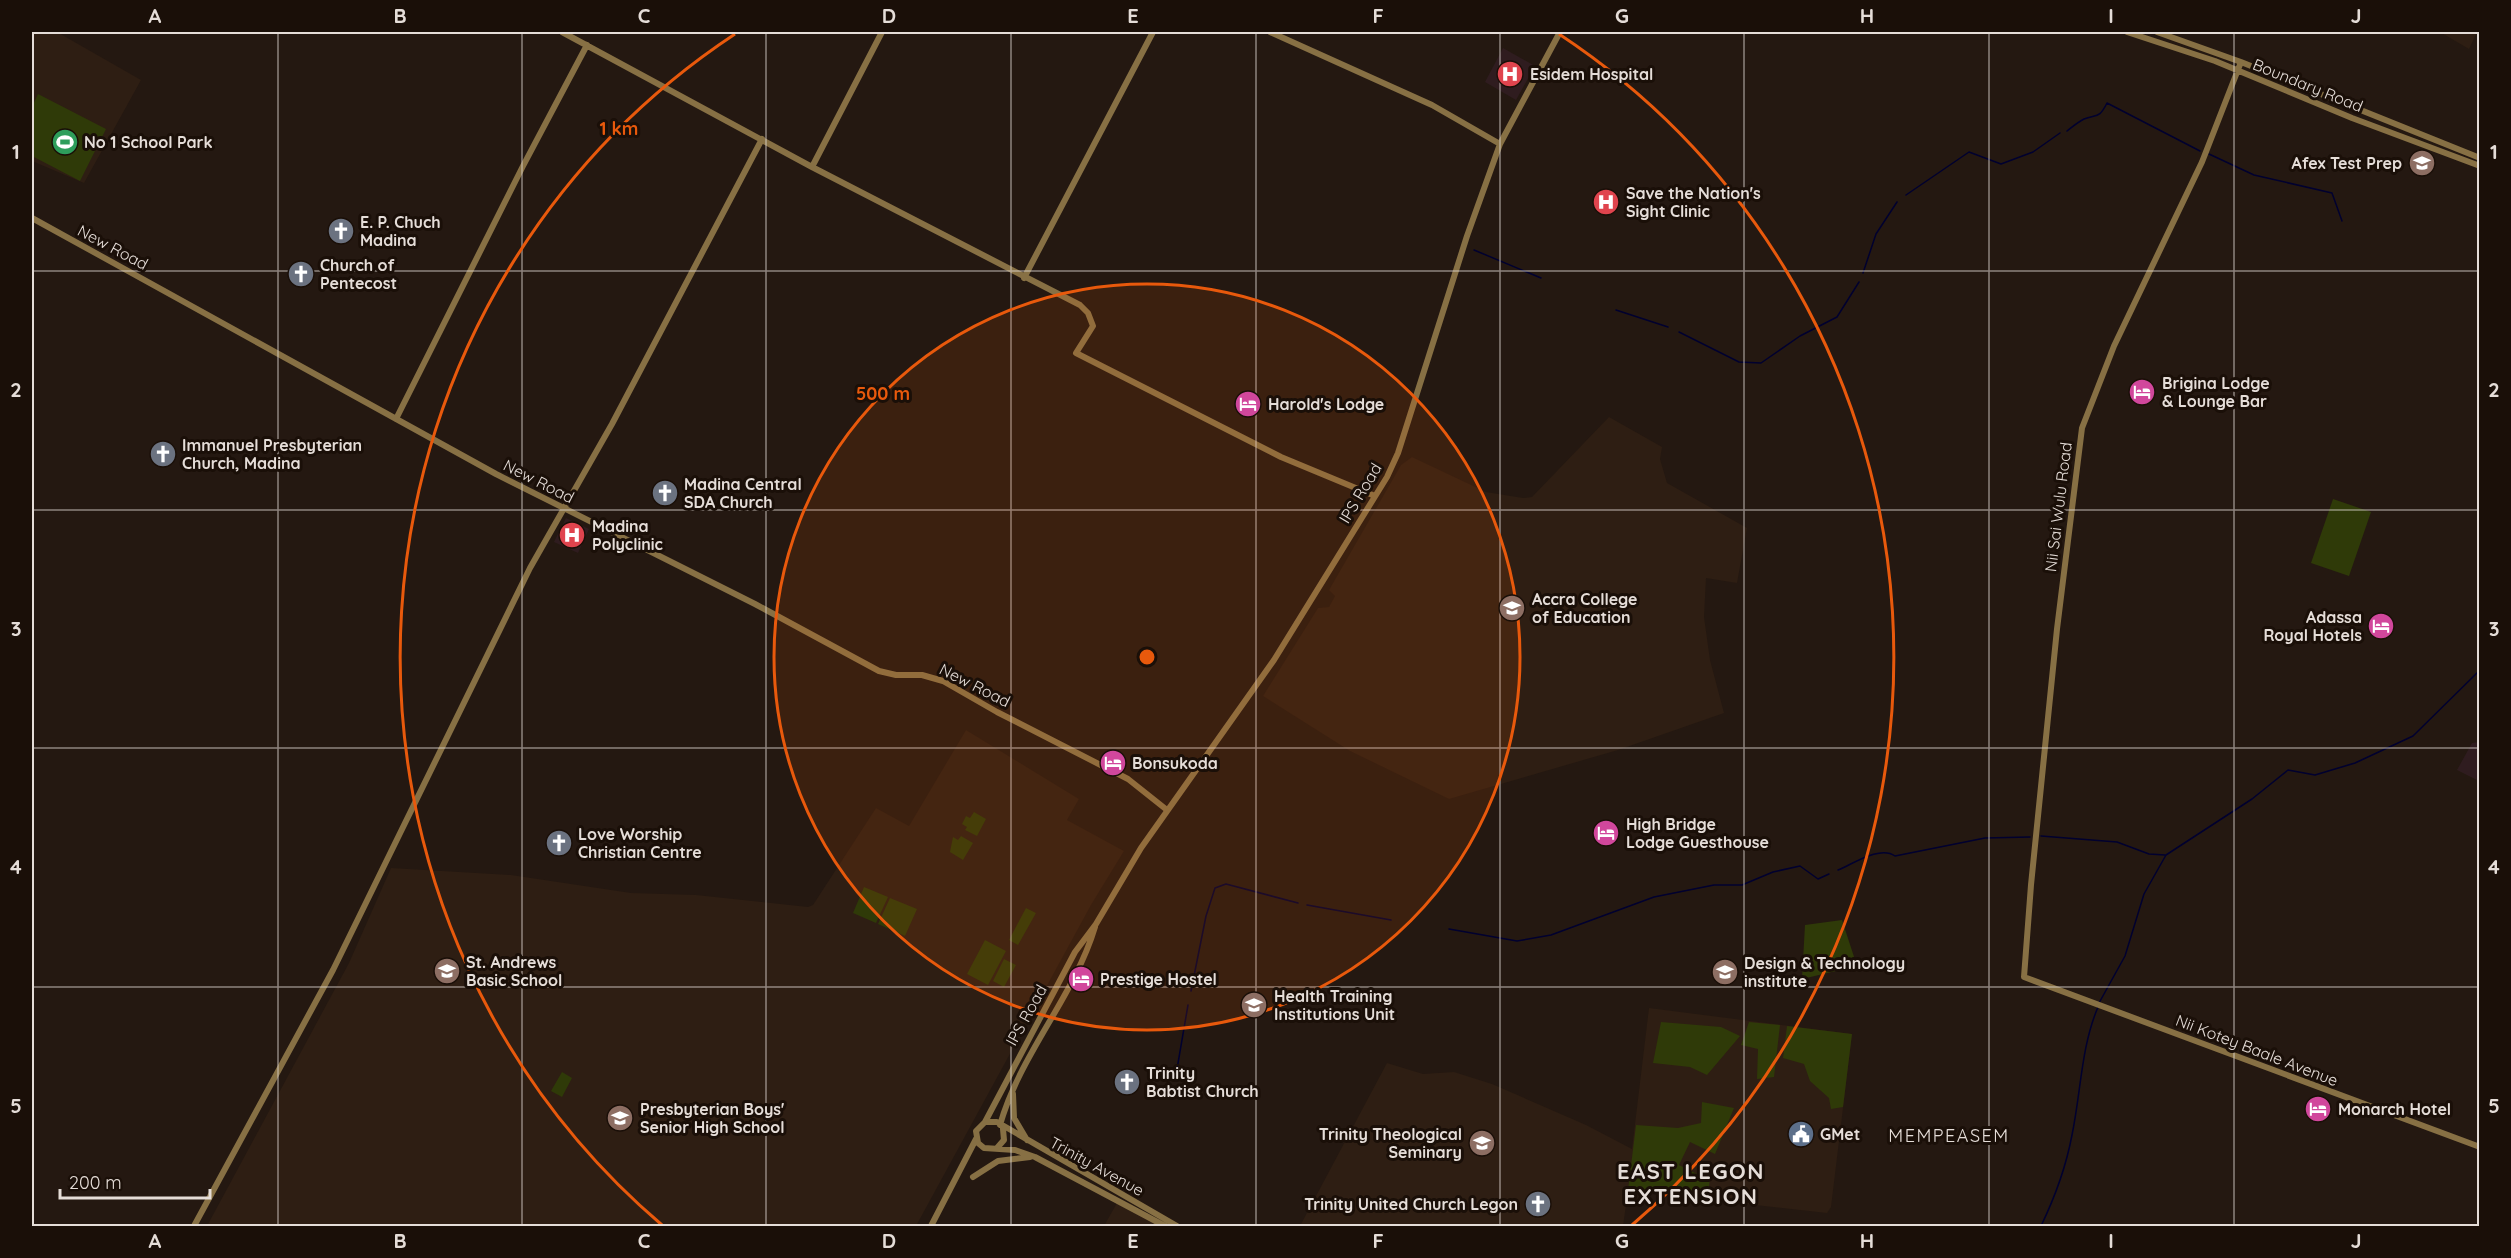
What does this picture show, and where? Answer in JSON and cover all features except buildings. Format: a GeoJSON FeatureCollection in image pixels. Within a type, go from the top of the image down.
{"type":"FeatureCollection","features":[{"type":"Feature","properties":{"kind":"street"},"geometry":{"type":"LineString","coordinates":[[562,32],[812,167],[1080,305],[1088,313],[1093,326],[1076,353],[1281,457],[1375,496]]}},
{"type":"Feature","properties":{"kind":"street"},"geometry":{"type":"LineString","coordinates":[[812,167],[882,32]]}},
{"type":"Feature","properties":{"kind":"street"},"geometry":{"type":"LineString","coordinates":[[1024,278],[1153,32]]}},
{"type":"Feature","properties":{"kind":"street"},"geometry":{"type":"LineString","coordinates":[[1270,32],[1432,105],[1500,144]]}},
{"type":"Feature","properties":{"kind":"street","name":"IPS Road"},"geometry":{"type":"LineString","coordinates":[[985,1122],[1075,952],[1096,924],[1167,810],[1274,660],[1375,496],[1398,453],[1467,236],[1500,144],[1560,32]]}},
{"type":"Feature","properties":{"kind":"street","name":"Boundary Road"},"geometry":{"type":"LineString","coordinates":[[2127,32],[2176,47],[2352,118],[2480,166]]}},
{"type":"Feature","properties":{"kind":"street","name":"Boundary Road"},"geometry":{"type":"LineString","coordinates":[[2157,32],[2241,62],[2480,158]]}},
{"type":"Feature","properties":{"kind":"street"},"geometry":{"type":"LineString","coordinates":[[396,419],[518,176],[587,45]]}},
{"type":"Feature","properties":{"kind":"street","name":"Nii Sai Wulu Road"},"geometry":{"type":"LineString","coordinates":[[2024,977],[2031,876],[2056,629],[2082,428],[2110,353],[2152,263],[2187,197],[2239,72],[2241,62]]}},
{"type":"Feature","properties":{"kind":"street"},"geometry":{"type":"LineString","coordinates":[[194,1227],[333,970],[445,745],[480,665],[563,509],[612,424],[762,139]]}},
{"type":"Feature","properties":{"kind":"street","name":"New Road"},"geometry":{"type":"LineString","coordinates":[[32,218],[563,509],[755,604],[879,671],[896,675],[922,675],[943,681],[997,712],[1128,779],[1167,810]]}},
{"type":"Feature","properties":{"kind":"street","name":"IPS Road"},"geometry":{"type":"LineString","coordinates":[[1002,1126],[1013,1086],[1090,943],[1096,924]]}},
{"type":"Feature","properties":{"kind":"street","name":"Nii Kotey Baale Avenue"},"geometry":{"type":"LineString","coordinates":[[2024,977],[2480,1148]]}},
{"type":"Feature","properties":{"kind":"street"},"geometry":{"type":"LineString","coordinates":[[1013,1086],[1012,1114],[1029,1143]]}},
{"type":"Feature","properties":{"kind":"street"},"geometry":{"type":"LineString","coordinates":[[931,1227],[976,1139],[978,1127],[985,1122],[993,1121],[1002,1126],[1004,1140],[996,1149],[984,1148],[976,1139]]}},
{"type":"Feature","properties":{"kind":"street","name":"Trinity Avenue"},"geometry":{"type":"LineString","coordinates":[[1002,1126],[1177,1227]]}},
{"type":"Feature","properties":{"kind":"street","name":"Trinity Avenue"},"geometry":{"type":"LineString","coordinates":[[996,1149],[1015,1150],[1035,1157],[1165,1227]]}},
{"type":"Feature","properties":{"kind":"street"},"geometry":{"type":"LineString","coordinates":[[973,1177],[990,1165],[1003,1160],[1035,1157]]}},
{"type":"Feature","properties":{"kind":"shaded area"},"geometry":{"type":"Polygon","coordinates":[[[32,32],[57,32],[141,80],[84,183],[32,161],[32,32]]]}},
{"type":"Feature","properties":{"kind":"shaded area"},"geometry":{"type":"Polygon","coordinates":[[[2440,32],[2477,32],[2469,49],[2440,32]]]}},
{"type":"Feature","properties":{"kind":"shaded area","name":"Esidem Hospital"},"geometry":{"type":"Polygon","coordinates":[[[1503,48],[1535,66],[1516,100],[1485,82],[1503,48]]]}},
{"type":"Feature","properties":{"kind":"shaded area","name":"Accra College of Education"},"geometry":{"type":"Polygon","coordinates":[[[1609,417],[1662,447],[1660,459],[1667,483],[1747,528],[1737,583],[1706,578],[1704,617],[1710,660],[1724,713],[1618,750],[1449,799],[1350,751],[1263,696],[1318,608],[1329,607],[1335,596],[1329,590],[1401,465],[1412,457],[1486,492],[1523,498],[1532,497],[1609,417]]]}},
{"type":"Feature","properties":{"kind":"shaded area","name":"Madina Polyclinic"},"geometry":{"type":"Polygon","coordinates":[[[566,518],[589,529],[578,553],[554,542],[566,518]]]}},
{"type":"Feature","properties":{"kind":"shaded area","name":"Presbyterian Boys' Senior High School"},"geometry":{"type":"Polygon","coordinates":[[[966,730],[1079,799],[1067,820],[1124,851],[1091,905],[916,1226],[207,1226],[349,963],[391,868],[511,875],[631,893],[696,895],[808,907],[813,905],[876,808],[909,826],[966,730]]]}},
{"type":"Feature","properties":{"kind":"shaded area"},"geometry":{"type":"Polygon","coordinates":[[[2480,742],[2479,781],[2457,770],[2472,743],[2480,742]]]}},
{"type":"Feature","properties":{"kind":"shaded area"},"geometry":{"type":"Polygon","coordinates":[[[1649,1008],[1852,1034],[1831,1207],[1827,1213],[1628,1191],[1623,1226],[1300,1226],[1387,1063],[1423,1074],[1454,1072],[1492,1084],[1586,1125],[1632,1149],[1649,1008]]]}},
{"type":"Feature","properties":{"kind":"shaded area"},"geometry":{"type":"Polygon","coordinates":[[[1117,1203],[1160,1226],[1104,1226],[1117,1203]]]}},
{"type":"Feature","properties":{"kind":"green space","name":"No 1 School Park"},"geometry":{"type":"Polygon","coordinates":[[[38,94],[106,129],[80,181],[32,156],[32,107],[38,94]]]}},
{"type":"Feature","properties":{"kind":"green space"},"geometry":{"type":"Polygon","coordinates":[[[2333,499],[2371,512],[2349,576],[2311,563],[2333,499]]]}},
{"type":"Feature","properties":{"kind":"green space"},"geometry":{"type":"Polygon","coordinates":[[[974,812],[986,819],[977,836],[965,830],[967,827],[962,824],[966,816],[970,818],[974,812]]]}},
{"type":"Feature","properties":{"kind":"green space"},"geometry":{"type":"Polygon","coordinates":[[[961,836],[973,843],[963,860],[950,852],[953,837],[958,840],[961,836]]]}},
{"type":"Feature","properties":{"kind":"green space"},"geometry":{"type":"Polygon","coordinates":[[[864,887],[888,897],[876,923],[853,913],[864,887]]]}},
{"type":"Feature","properties":{"kind":"green space"},"geometry":{"type":"Polygon","coordinates":[[[890,898],[917,909],[905,936],[878,924],[890,898]]]}},
{"type":"Feature","properties":{"kind":"green space"},"geometry":{"type":"Polygon","coordinates":[[[1026,908],[1036,913],[1018,945],[1009,940],[1026,908]]]}},
{"type":"Feature","properties":{"kind":"green space"},"geometry":{"type":"Polygon","coordinates":[[[1842,920],[1857,966],[1802,979],[1805,925],[1842,920]]]}},
{"type":"Feature","properties":{"kind":"green space"},"geometry":{"type":"Polygon","coordinates":[[[985,940],[1006,951],[988,985],[967,974],[985,940]]]}},
{"type":"Feature","properties":{"kind":"green space"},"geometry":{"type":"Polygon","coordinates":[[[1004,959],[1016,965],[1004,987],[993,981],[1004,959]]]}},
{"type":"Feature","properties":{"kind":"green space"},"geometry":{"type":"Polygon","coordinates":[[[1661,1022],[1721,1027],[1740,1036],[1707,1075],[1690,1067],[1653,1063],[1661,1022]]]}},
{"type":"Feature","properties":{"kind":"green space"},"geometry":{"type":"Polygon","coordinates":[[[1749,1022],[1780,1025],[1774,1077],[1757,1079],[1758,1049],[1741,1045],[1749,1022]]]}},
{"type":"Feature","properties":{"kind":"green space"},"geometry":{"type":"Polygon","coordinates":[[[1787,1026],[1852,1034],[1843,1107],[1831,1109],[1829,1098],[1810,1081],[1804,1064],[1783,1058],[1787,1026]]]}},
{"type":"Feature","properties":{"kind":"green space"},"geometry":{"type":"Polygon","coordinates":[[[562,1072],[572,1078],[562,1097],[551,1091],[562,1072]]]}},
{"type":"Feature","properties":{"kind":"green space"},"geometry":{"type":"Polygon","coordinates":[[[1702,1102],[1734,1108],[1715,1154],[1690,1142],[1679,1165],[1699,1175],[1710,1176],[1708,1199],[1628,1190],[1636,1125],[1678,1128],[1701,1123],[1702,1102]]]}},
{"type":"Feature","properties":{"kind":"waterway"},"geometry":{"type":"LineString","coordinates":[[2067,131],[2084,119],[2100,114],[2107,103],[2200,151]]}},
{"type":"Feature","properties":{"kind":"waterway"},"geometry":{"type":"LineString","coordinates":[[1906,195],[1969,152],[2001,164],[2033,152],[2060,133]]}},
{"type":"Feature","properties":{"kind":"waterway"},"geometry":{"type":"LineString","coordinates":[[2209,154],[2254,175],[2332,193],[2342,221]]}},
{"type":"Feature","properties":{"kind":"waterway"},"geometry":{"type":"LineString","coordinates":[[1863,273],[1876,234],[1897,202]]}},
{"type":"Feature","properties":{"kind":"waterway"},"geometry":{"type":"LineString","coordinates":[[1474,250],[1541,278]]}},
{"type":"Feature","properties":{"kind":"waterway"},"geometry":{"type":"LineString","coordinates":[[1679,332],[1739,362],[1761,363],[1800,336],[1837,317],[1859,282]]}},
{"type":"Feature","properties":{"kind":"waterway"},"geometry":{"type":"LineString","coordinates":[[1616,310],[1668,327]]}},
{"type":"Feature","properties":{"kind":"waterway"},"geometry":{"type":"LineString","coordinates":[[2099,1003],[2125,956],[2144,894],[2166,855],[2252,799],[2288,770],[2315,775],[2355,763],[2413,736],[2480,670]]}},
{"type":"Feature","properties":{"kind":"waterway"},"geometry":{"type":"LineString","coordinates":[[2041,836],[2117,842],[2149,854],[2165,855]]}},
{"type":"Feature","properties":{"kind":"waterway"},"geometry":{"type":"LineString","coordinates":[[1838,870],[1874,854],[1889,853],[1895,856],[1985,838],[2030,837]]}},
{"type":"Feature","properties":{"kind":"waterway"},"geometry":{"type":"LineString","coordinates":[[1449,929],[1517,941],[1551,935],[1654,897],[1714,885],[1742,885],[1773,872],[1800,866],[1818,879],[1829,874]]}},
{"type":"Feature","properties":{"kind":"waterway"},"geometry":{"type":"LineString","coordinates":[[1191,991],[1206,916],[1215,888],[1226,884],[1298,903]]}},
{"type":"Feature","properties":{"kind":"waterway"},"geometry":{"type":"LineString","coordinates":[[1307,905],[1391,920]]}},
{"type":"Feature","properties":{"kind":"waterway"},"geometry":{"type":"LineString","coordinates":[[1177,1069],[1188,1005]]}},
{"type":"Feature","properties":{"kind":"waterway"},"geometry":{"type":"LineString","coordinates":[[2041,1226],[2067,1159],[2088,1038],[2098,1007]]}},
{"type":"Feature","properties":{"kind":"place","name":"Esidem Hospital"},"geometry":{"type":"Point","coordinates":[1510,74]}},
{"type":"Feature","properties":{"kind":"place","name":"No 1 School Park"},"geometry":{"type":"Point","coordinates":[65,142]}},
{"type":"Feature","properties":{"kind":"place","name":"Afex Test Prep"},"geometry":{"type":"Point","coordinates":[2422,163]}},
{"type":"Feature","properties":{"kind":"place","name":"Save the Nation's Sight Clinic"},"geometry":{"type":"Point","coordinates":[1606,202]}},
{"type":"Feature","properties":{"kind":"place","name":"E. P. Chuch Madina"},"geometry":{"type":"Point","coordinates":[341,231]}},
{"type":"Feature","properties":{"kind":"place","name":"Church of Pentecost"},"geometry":{"type":"Point","coordinates":[301,274]}},
{"type":"Feature","properties":{"kind":"place","name":"Brigina Lodge & Lounge Bar"},"geometry":{"type":"Point","coordinates":[2142,392]}},
{"type":"Feature","properties":{"kind":"place","name":"Harold's Lodge"},"geometry":{"type":"Point","coordinates":[1248,404]}},
{"type":"Feature","properties":{"kind":"place","name":"Immanuel Presbyterian Church, Madina"},"geometry":{"type":"Point","coordinates":[163,454]}},
{"type":"Feature","properties":{"kind":"place","name":"Madina Central SDA Church"},"geometry":{"type":"Point","coordinates":[665,493]}},
{"type":"Feature","properties":{"kind":"place","name":"Madina Polyclinic"},"geometry":{"type":"Point","coordinates":[572,535]}},
{"type":"Feature","properties":{"kind":"place","name":"Accra College of Education"},"geometry":{"type":"Point","coordinates":[1512,608]}},
{"type":"Feature","properties":{"kind":"place","name":"Adassa Royal Hotels"},"geometry":{"type":"Point","coordinates":[2381,626]}},
{"type":"Feature","properties":{"kind":"place","name":"Bonsukoda"},"geometry":{"type":"Point","coordinates":[1113,763]}},
{"type":"Feature","properties":{"kind":"place","name":"High Bridge Lodge Guesthouse"},"geometry":{"type":"Point","coordinates":[1606,833]}},
{"type":"Feature","properties":{"kind":"place","name":"Love Worship Christian Centre"},"geometry":{"type":"Point","coordinates":[559,843]}},
{"type":"Feature","properties":{"kind":"place","name":"St. Andrews Basic School"},"geometry":{"type":"Point","coordinates":[447,971]}},
{"type":"Feature","properties":{"kind":"place","name":"Design & Technology institute"},"geometry":{"type":"Point","coordinates":[1725,972]}},
{"type":"Feature","properties":{"kind":"place","name":"Prestige Hostel"},"geometry":{"type":"Point","coordinates":[1081,979]}},
{"type":"Feature","properties":{"kind":"place","name":"Health Training Institutions Unit"},"geometry":{"type":"Point","coordinates":[1254,1005]}},
{"type":"Feature","properties":{"kind":"place","name":"Trinity Babtist Church"},"geometry":{"type":"Point","coordinates":[1127,1082]}},
{"type":"Feature","properties":{"kind":"place","name":"Monarch Hotel"},"geometry":{"type":"Point","coordinates":[2318,1109]}},
{"type":"Feature","properties":{"kind":"place","name":"Presbyterian Boys' Senior High School"},"geometry":{"type":"Point","coordinates":[620,1118]}},
{"type":"Feature","properties":{"kind":"place","name":"GMet"},"geometry":{"type":"Point","coordinates":[1801,1134]}},
{"type":"Feature","properties":{"kind":"place","name":"Trinity Theological Seminary"},"geometry":{"type":"Point","coordinates":[1482,1143]}},
{"type":"Feature","properties":{"kind":"place","name":"Trinity United Church Legon"},"geometry":{"type":"Point","coordinates":[1538,1204]}},
{"type":"Feature","properties":{"kind":"district","name":"MEMPEASEM"},"geometry":{"type":"Point","coordinates":[1949,1136]}},
{"type":"Feature","properties":{"kind":"district","name":"EAST LEGON EXTENSION"},"geometry":{"type":"Point","coordinates":[1691,1184]}}]}
